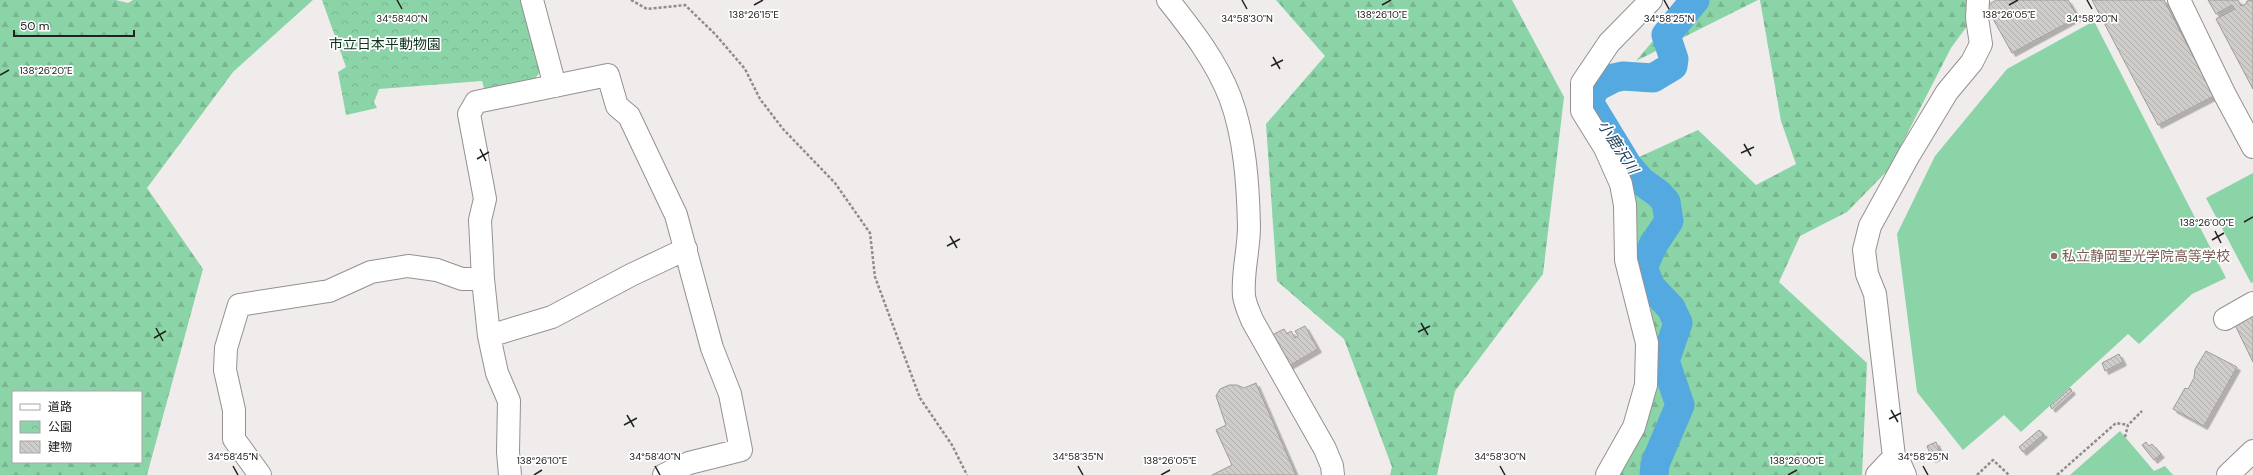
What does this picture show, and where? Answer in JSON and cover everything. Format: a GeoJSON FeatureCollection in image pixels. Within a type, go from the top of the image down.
{"type":"FeatureCollection","features":[{"type":"Feature","properties":{"kind":"street"},"geometry":{"type":"LineString","coordinates":[[532,0],[555,86]]}},
{"type":"Feature","properties":{"kind":"street"},"geometry":{"type":"LineString","coordinates":[[1168,0],[1191,28],[1212,60],[1230,97],[1238,126],[1246,176],[1249,227],[1244,297],[1252,320],[1325,449],[1332,466],[1333,475]]}},
{"type":"Feature","properties":{"kind":"street"},"geometry":{"type":"LineString","coordinates":[[1607,475],[1634,427],[1646,385],[1647,343],[1626,260],[1625,205],[1620,184],[1605,148],[1582,111],[1582,83],[1609,43],[1651,0]]}},
{"type":"Feature","properties":{"kind":"street"},"geometry":{"type":"LineString","coordinates":[[1877,475],[1899,466],[1875,294],[1868,274],[1864,250],[1870,226],[1909,155],[1947,92],[1972,62],[1981,44],[1976,18],[1978,0]]}},
{"type":"Feature","properties":{"kind":"street"},"geometry":{"type":"LineString","coordinates":[[2179,0],[2225,95],[2253,147]]}},
{"type":"Feature","properties":{"kind":"street"},"geometry":{"type":"LineString","coordinates":[[510,475],[508,452],[509,401],[497,373],[489,336],[483,279],[480,220],[485,199],[469,114],[476,102],[608,75],[617,106],[629,116],[676,215],[712,348],[730,394],[741,450],[689,463],[664,475]]}},
{"type":"Feature","properties":{"kind":"street"},"geometry":{"type":"LineString","coordinates":[[489,336],[552,317],[631,275],[686,249]]}},
{"type":"Feature","properties":{"kind":"street"},"geometry":{"type":"LineString","coordinates":[[260,475],[234,439],[234,410],[225,370],[226,348],[239,305],[329,291],[371,272],[408,266],[437,270],[462,278],[483,279]]}},
{"type":"Feature","properties":{"kind":"street"},"geometry":{"type":"LineString","coordinates":[[2225,319],[2253,303]]}},
{"type":"Feature","properties":{"kind":"street"},"geometry":{"type":"LineString","coordinates":[[2228,475],[2253,451]]}},
{"type":"Feature","properties":{"kind":"path"},"geometry":{"type":"LineString","coordinates":[[631,0],[647,9],[685,5],[715,34],[745,69],[760,99],[783,129],[835,183],[870,233],[875,277],[920,398],[952,445],[967,475]]}},
{"type":"Feature","properties":{"kind":"path"},"geometry":{"type":"LineString","coordinates":[[2125,437],[2128,426],[2142,411]]}},
{"type":"Feature","properties":{"kind":"path"},"geometry":{"type":"LineString","coordinates":[[2057,475],[2116,423],[2128,426]]}},
{"type":"Feature","properties":{"kind":"path"},"geometry":{"type":"LineString","coordinates":[[1977,475],[1993,460],[2009,475]]}},
{"type":"Feature","properties":{"kind":"green space"},"geometry":{"type":"Polygon","coordinates":[[[0,0],[116,0],[128,3],[133,0],[313,0],[233,72],[147,188],[203,269],[147,475],[0,475],[0,0]]]}},
{"type":"Feature","properties":{"kind":"green space","name":"市立日本平動物園"},"geometry":{"type":"Polygon","coordinates":[[[322,0],[526,0],[542,69],[532,83],[486,95],[482,81],[379,89],[374,102],[377,108],[346,115],[338,72],[346,67],[322,0]]]}},
{"type":"Feature","properties":{"kind":"green space"},"geometry":{"type":"Polygon","coordinates":[[[1276,0],[1512,0],[1564,97],[1543,274],[1455,391],[1437,475],[1390,475],[1392,467],[1344,339],[1277,281],[1266,124],[1325,56],[1276,0]]]}},
{"type":"Feature","properties":{"kind":"green space"},"geometry":{"type":"Polygon","coordinates":[[[1686,0],[1758,0],[1636,61],[1682,6],[1686,0]]]}},
{"type":"Feature","properties":{"kind":"green space"},"geometry":{"type":"Polygon","coordinates":[[[1760,0],[1986,0],[1951,48],[1889,169],[1847,212],[1800,236],[1779,282],[1867,363],[1862,475],[1618,475],[1651,410],[1651,303],[1634,253],[1632,214],[1637,158],[1698,130],[1756,185],[1796,164],[1781,121],[1760,0]]]}},
{"type":"Feature","properties":{"kind":"green space","name":"私立静岡聖光学院高等学校"},"geometry":{"type":"Polygon","coordinates":[[[2094,21],[2226,278],[2192,294],[2139,344],[2128,334],[2021,432],[2004,415],[1963,450],[1917,392],[1897,234],[1935,156],[2007,69],[2094,21]]]}},
{"type":"Feature","properties":{"kind":"green space"},"geometry":{"type":"Polygon","coordinates":[[[2253,173],[2253,282],[2251,283],[2206,198],[2253,173]]]}},
{"type":"Feature","properties":{"kind":"green space"},"geometry":{"type":"Polygon","coordinates":[[[2120,431],[2154,471],[2165,466],[2173,475],[2070,475],[2120,431]]]}},
{"type":"Feature","properties":{"kind":"building"},"geometry":{"type":"Polygon","coordinates":[[[1996,0],[2068,0],[2078,17],[2012,53],[1986,6],[1996,0]]]}},
{"type":"Feature","properties":{"kind":"building"},"geometry":{"type":"Polygon","coordinates":[[[2092,0],[2164,0],[2214,96],[2158,125],[2092,0]]]}},
{"type":"Feature","properties":{"kind":"building"},"geometry":{"type":"Polygon","coordinates":[[[2208,0],[2238,0],[2241,6],[2246,4],[2247,1],[2253,0],[2253,89],[2216,19],[2235,9],[2232,5],[2216,14],[2208,0]]]}},
{"type":"Feature","properties":{"kind":"building"},"geometry":{"type":"Polygon","coordinates":[[[2253,313],[2253,362],[2235,325],[2253,313]]]}},
{"type":"Feature","properties":{"kind":"building"},"geometry":{"type":"Polygon","coordinates":[[[1305,326],[1318,349],[1287,367],[1272,335],[1284,329],[1287,334],[1291,331],[1295,338],[1298,336],[1295,331],[1305,326]]]}},
{"type":"Feature","properties":{"kind":"building"},"geometry":{"type":"Polygon","coordinates":[[[2206,351],[2237,367],[2204,426],[2173,409],[2185,388],[2188,389],[2194,378],[2195,369],[2206,351]]]}},
{"type":"Feature","properties":{"kind":"building"},"geometry":{"type":"Polygon","coordinates":[[[2119,354],[2123,362],[2105,371],[2102,363],[2119,354]]]}},
{"type":"Feature","properties":{"kind":"building"},"geometry":{"type":"Polygon","coordinates":[[[1256,383],[1296,475],[1212,475],[1232,465],[1216,430],[1226,425],[1216,396],[1220,389],[1229,385],[1237,385],[1244,388],[1256,383]]]}},
{"type":"Feature","properties":{"kind":"building"},"geometry":{"type":"Polygon","coordinates":[[[2070,388],[2072,391],[2052,409],[2050,406],[2070,388]]]}},
{"type":"Feature","properties":{"kind":"building"},"geometry":{"type":"Polygon","coordinates":[[[2039,430],[2044,434],[2023,452],[2019,447],[2039,430]]]}},
{"type":"Feature","properties":{"kind":"building"},"geometry":{"type":"Polygon","coordinates":[[[1936,442],[1941,455],[1932,459],[1927,446],[1936,442]]]}},
{"type":"Feature","properties":{"kind":"building"},"geometry":{"type":"Polygon","coordinates":[[[2146,442],[2149,446],[2152,444],[2161,454],[2154,460],[2142,445],[2146,442]]]}},
{"type":"Feature","properties":{"kind":"waterway","name":"小鹿沢川"},"geometry":{"type":"LineString","coordinates":[[1654,475],[1655,464],[1680,405],[1665,361],[1678,323],[1671,308],[1651,287],[1643,268],[1653,245],[1669,221],[1666,202],[1659,194],[1641,181],[1628,166],[1589,102],[1595,88],[1614,78],[1623,76],[1653,78],[1673,66],[1674,59],[1666,35],[1695,0]]}},
{"type":"Feature","properties":{"kind":"place","name":"私立静岡聖光学院高等学校"},"geometry":{"type":"Point","coordinates":[2054,256]}}]}
